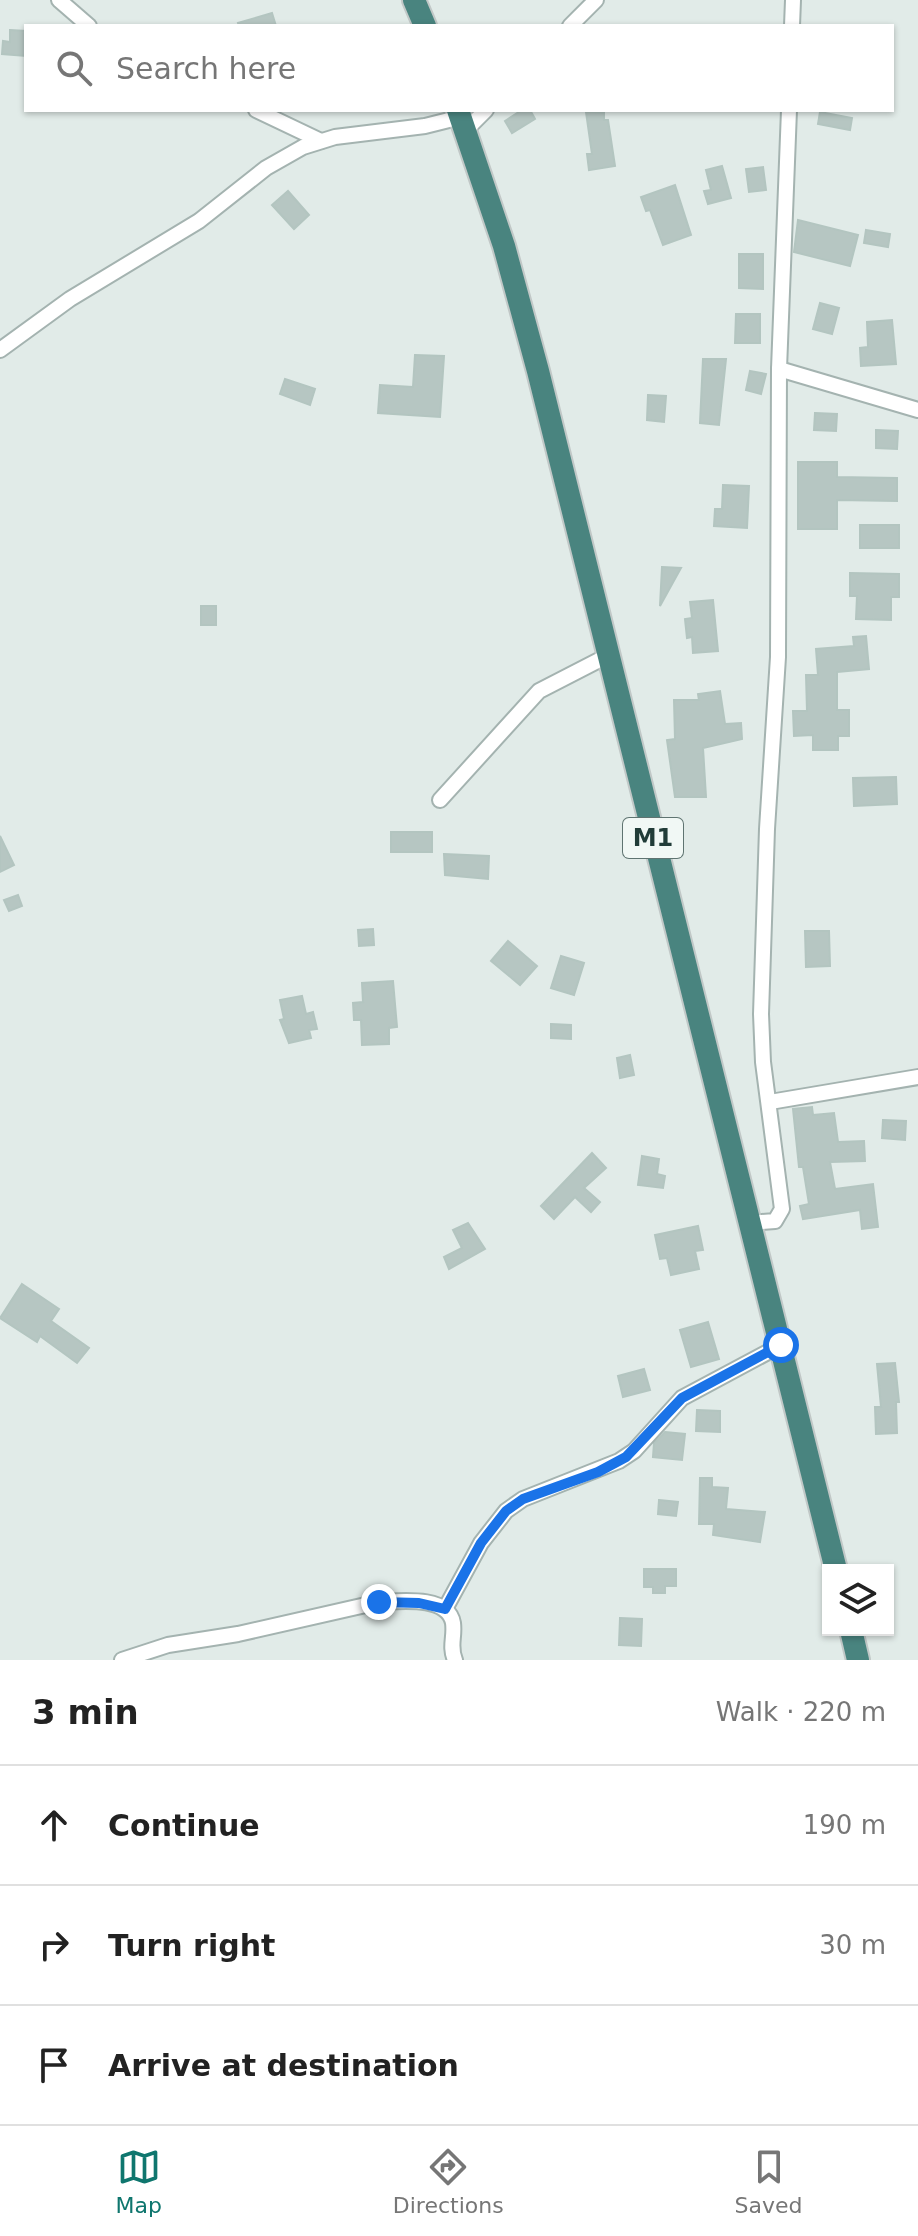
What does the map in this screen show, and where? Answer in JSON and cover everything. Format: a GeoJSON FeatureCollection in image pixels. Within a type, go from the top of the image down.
{"type":"FeatureCollection","features":[{"type":"Feature","properties":{"kind":"highway"},"geometry":{"type":"LineString","coordinates":[[414,0],[424,24]]}},
{"type":"Feature","properties":{"kind":"highway","name":"M1"},"geometry":{"type":"LineString","coordinates":[[461,119],[504,246],[538,371],[835,1564]]}},
{"type":"Feature","properties":{"kind":"highway"},"geometry":{"type":"LineString","coordinates":[[852,1636],[858,1660]]}},
{"type":"Feature","properties":{"kind":"street"},"geometry":{"type":"LineString","coordinates":[[59,0],[87,24]]}},
{"type":"Feature","properties":{"kind":"street"},"geometry":{"type":"LineString","coordinates":[[572,24],[596,0]]}},
{"type":"Feature","properties":{"kind":"street"},"geometry":{"type":"LineString","coordinates":[[792,24],[793,0]]}},
{"type":"Feature","properties":{"kind":"street"},"geometry":{"type":"LineString","coordinates":[[260,112],[321,141]]}},
{"type":"Feature","properties":{"kind":"street"},"geometry":{"type":"LineString","coordinates":[[0,350],[70,299],[199,221],[266,168],[303,147],[321,141],[461,119],[480,112]]}},
{"type":"Feature","properties":{"kind":"street"},"geometry":{"type":"LineString","coordinates":[[750,1223],[775,1221],[781,1215],[763,1062],[761,1014],[767,829],[778,657],[779,369],[789,112]]}},
{"type":"Feature","properties":{"kind":"street"},"geometry":{"type":"LineString","coordinates":[[779,369],[918,410]]}},
{"type":"Feature","properties":{"kind":"street"},"geometry":{"type":"LineString","coordinates":[[440,800],[539,691],[607,656]]}},
{"type":"Feature","properties":{"kind":"street"},"geometry":{"type":"LineString","coordinates":[[770,1102],[918,1077]]}},
{"type":"Feature","properties":{"kind":"street"},"geometry":{"type":"LineString","coordinates":[[445,1609],[481,1543],[506,1511],[523,1499],[598,1472],[626,1457],[682,1398],[781,1345]]}},
{"type":"Feature","properties":{"kind":"street"},"geometry":{"type":"LineString","coordinates":[[122,1660],[168,1645],[238,1634],[379,1602],[419,1603],[445,1609],[453,1622],[451,1646],[455,1660]]}},
{"type":"Feature","properties":{"kind":"building"},"geometry":{"type":"Polygon","coordinates":[[[272,13],[275,24],[238,24],[272,13]]]}},
{"type":"Feature","properties":{"kind":"building"},"geometry":{"type":"Polygon","coordinates":[[[10,30],[24,31],[24,56],[2,54],[3,41],[10,42],[10,30]]]}},
{"type":"Feature","properties":{"kind":"building"},"geometry":{"type":"Polygon","coordinates":[[[519,112],[531,112],[535,119],[512,133],[505,121],[519,112]]]}},
{"type":"Feature","properties":{"kind":"building"},"geometry":{"type":"Polygon","coordinates":[[[586,112],[604,113],[604,120],[608,120],[615,166],[589,170],[587,154],[592,154],[586,112]]]}},
{"type":"Feature","properties":{"kind":"building"},"geometry":{"type":"Polygon","coordinates":[[[820,112],[852,118],[850,130],[818,124],[820,112]]]}},
{"type":"Feature","properties":{"kind":"building"},"geometry":{"type":"Polygon","coordinates":[[[722,166],[731,198],[708,204],[704,191],[711,190],[706,170],[722,166]]]}},
{"type":"Feature","properties":{"kind":"building"},"geometry":{"type":"Polygon","coordinates":[[[763,167],[766,190],[749,192],[746,169],[763,167]]]}},
{"type":"Feature","properties":{"kind":"building"},"geometry":{"type":"Polygon","coordinates":[[[675,185],[691,235],[663,245],[650,210],[646,211],[641,197],[675,185]]]}},
{"type":"Feature","properties":{"kind":"building"},"geometry":{"type":"Polygon","coordinates":[[[288,191],[309,215],[294,229],[272,205],[288,191]]]}},
{"type":"Feature","properties":{"kind":"building"},"geometry":{"type":"Polygon","coordinates":[[[798,220],[858,235],[850,266],[794,252],[798,220]]]}},
{"type":"Feature","properties":{"kind":"building"},"geometry":{"type":"Polygon","coordinates":[[[866,230],[890,234],[888,247],[864,243],[866,230]]]}},
{"type":"Feature","properties":{"kind":"building"},"geometry":{"type":"Polygon","coordinates":[[[739,254],[763,254],[763,289],[739,288],[739,254]]]}},
{"type":"Feature","properties":{"kind":"building"},"geometry":{"type":"Polygon","coordinates":[[[820,303],[839,308],[832,334],[813,329],[820,303]]]}},
{"type":"Feature","properties":{"kind":"building"},"geometry":{"type":"Polygon","coordinates":[[[736,314],[760,314],[760,343],[735,343],[736,314]]]}},
{"type":"Feature","properties":{"kind":"building"},"geometry":{"type":"Polygon","coordinates":[[[892,320],[896,364],[861,366],[860,348],[868,347],[867,322],[892,320]]]}},
{"type":"Feature","properties":{"kind":"building"},"geometry":{"type":"Polygon","coordinates":[[[415,355],[444,356],[440,417],[378,413],[380,385],[413,387],[415,355]]]}},
{"type":"Feature","properties":{"kind":"building"},"geometry":{"type":"Polygon","coordinates":[[[703,359],[726,359],[719,425],[700,423],[703,359]]]}},
{"type":"Feature","properties":{"kind":"building"},"geometry":{"type":"Polygon","coordinates":[[[750,371],[766,374],[761,394],[746,390],[750,371]]]}},
{"type":"Feature","properties":{"kind":"building"},"geometry":{"type":"Polygon","coordinates":[[[285,379],[315,389],[310,405],[280,394],[285,379]]]}},
{"type":"Feature","properties":{"kind":"building"},"geometry":{"type":"Polygon","coordinates":[[[648,395],[666,396],[664,422],[647,420],[648,395]]]}},
{"type":"Feature","properties":{"kind":"building"},"geometry":{"type":"Polygon","coordinates":[[[815,413],[837,414],[836,431],[814,430],[815,413]]]}},
{"type":"Feature","properties":{"kind":"building"},"geometry":{"type":"Polygon","coordinates":[[[876,430],[898,431],[897,449],[876,448],[876,430]]]}},
{"type":"Feature","properties":{"kind":"building"},"geometry":{"type":"Polygon","coordinates":[[[798,462],[837,462],[837,477],[897,478],[897,501],[837,500],[837,529],[798,529],[798,462]]]}},
{"type":"Feature","properties":{"kind":"building"},"geometry":{"type":"Polygon","coordinates":[[[723,485],[749,486],[747,528],[714,526],[715,509],[722,509],[723,485]]]}},
{"type":"Feature","properties":{"kind":"building"},"geometry":{"type":"Polygon","coordinates":[[[860,525],[899,525],[899,548],[860,548],[860,525]]]}},
{"type":"Feature","properties":{"kind":"building"},"geometry":{"type":"Polygon","coordinates":[[[662,567],[681,568],[660,606],[662,567]]]}},
{"type":"Feature","properties":{"kind":"building"},"geometry":{"type":"Polygon","coordinates":[[[850,573],[899,574],[899,597],[891,597],[891,620],[856,619],[857,596],[850,596],[850,573]]]}},
{"type":"Feature","properties":{"kind":"building"},"geometry":{"type":"Polygon","coordinates":[[[713,600],[718,651],[693,653],[692,637],[687,638],[685,619],[692,618],[690,602],[713,600]]]}},
{"type":"Feature","properties":{"kind":"building"},"geometry":{"type":"Polygon","coordinates":[[[201,606],[216,606],[216,625],[201,625],[201,606]]]}},
{"type":"Feature","properties":{"kind":"building"},"geometry":{"type":"Polygon","coordinates":[[[866,636],[869,669],[837,672],[837,710],[849,710],[849,736],[838,736],[838,750],[813,750],[813,735],[794,736],[793,711],[807,711],[806,675],[818,675],[816,649],[854,646],[853,637],[866,636]]]}},
{"type":"Feature","properties":{"kind":"building"},"geometry":{"type":"Polygon","coordinates":[[[720,691],[725,724],[741,723],[742,739],[703,748],[706,797],[675,797],[667,740],[675,739],[674,700],[699,700],[698,694],[720,691]]]}},
{"type":"Feature","properties":{"kind":"building"},"geometry":{"type":"Polygon","coordinates":[[[896,777],[897,804],[854,806],[853,778],[896,777]]]}},
{"type":"Feature","properties":{"kind":"building"},"geometry":{"type":"Polygon","coordinates":[[[391,832],[432,832],[432,852],[391,852],[391,832]]]}},
{"type":"Feature","properties":{"kind":"building"},"geometry":{"type":"Polygon","coordinates":[[[0,836],[14,865],[0,872],[0,836]]]}},
{"type":"Feature","properties":{"kind":"building"},"geometry":{"type":"Polygon","coordinates":[[[444,854],[489,856],[488,879],[445,875],[444,854]]]}},
{"type":"Feature","properties":{"kind":"building"},"geometry":{"type":"Polygon","coordinates":[[[18,895],[22,906],[9,911],[4,900],[18,895]]]}},
{"type":"Feature","properties":{"kind":"building"},"geometry":{"type":"Polygon","coordinates":[[[373,929],[374,945],[359,946],[358,930],[373,929]]]}},
{"type":"Feature","properties":{"kind":"building"},"geometry":{"type":"Polygon","coordinates":[[[805,931],[829,931],[830,966],[806,967],[805,931]]]}},
{"type":"Feature","properties":{"kind":"building"},"geometry":{"type":"Polygon","coordinates":[[[508,941],[537,966],[520,985],[491,961],[508,941]]]}},
{"type":"Feature","properties":{"kind":"building"},"geometry":{"type":"Polygon","coordinates":[[[561,956],[584,963],[574,995],[551,988],[561,956]]]}},
{"type":"Feature","properties":{"kind":"building"},"geometry":{"type":"Polygon","coordinates":[[[393,981],[397,1027],[389,1028],[389,1044],[362,1045],[361,1020],[354,1020],[353,1003],[363,1002],[362,983],[393,981]]]}},
{"type":"Feature","properties":{"kind":"building"},"geometry":{"type":"Polygon","coordinates":[[[302,996],[306,1014],[313,1012],[317,1029],[309,1030],[311,1038],[289,1043],[280,1020],[284,1019],[280,1000],[302,996]]]}},
{"type":"Feature","properties":{"kind":"building"},"geometry":{"type":"Polygon","coordinates":[[[551,1024],[571,1025],[571,1039],[551,1038],[551,1024]]]}},
{"type":"Feature","properties":{"kind":"building"},"geometry":{"type":"Polygon","coordinates":[[[630,1055],[634,1075],[620,1078],[617,1058],[630,1055]]]}},
{"type":"Feature","properties":{"kind":"building"},"geometry":{"type":"Polygon","coordinates":[[[812,1107],[813,1115],[834,1113],[838,1142],[864,1141],[865,1161],[830,1162],[835,1189],[873,1184],[878,1227],[862,1229],[860,1210],[803,1219],[800,1206],[809,1204],[803,1167],[799,1167],[793,1109],[812,1107]]]}},
{"type":"Feature","properties":{"kind":"building"},"geometry":{"type":"Polygon","coordinates":[[[883,1120],[906,1121],[905,1140],[882,1138],[883,1120]]]}},
{"type":"Feature","properties":{"kind":"building"},"geometry":{"type":"Polygon","coordinates":[[[592,1153],[606,1168],[584,1188],[600,1202],[591,1212],[575,1197],[554,1219],[541,1206],[592,1153]]]}},
{"type":"Feature","properties":{"kind":"building"},"geometry":{"type":"Polygon","coordinates":[[[642,1156],[659,1159],[657,1174],[665,1176],[663,1188],[638,1185],[642,1156]]]}},
{"type":"Feature","properties":{"kind":"building"},"geometry":{"type":"Polygon","coordinates":[[[468,1223],[485,1249],[449,1269],[444,1257],[462,1248],[453,1230],[468,1223]]]}},
{"type":"Feature","properties":{"kind":"building"},"geometry":{"type":"Polygon","coordinates":[[[698,1226],[703,1250],[695,1251],[699,1269],[671,1275],[667,1258],[660,1259],[655,1235],[698,1226]]]}},
{"type":"Feature","properties":{"kind":"building"},"geometry":{"type":"Polygon","coordinates":[[[22,1284],[59,1309],[51,1321],[89,1348],[77,1363],[40,1336],[37,1342],[0,1318],[22,1284]]]}},
{"type":"Feature","properties":{"kind":"building"},"geometry":{"type":"Polygon","coordinates":[[[708,1322],[719,1359],[691,1367],[680,1330],[708,1322]]]}},
{"type":"Feature","properties":{"kind":"building"},"geometry":{"type":"Polygon","coordinates":[[[895,1363],[899,1402],[896,1402],[897,1433],[876,1434],[875,1407],[881,1407],[877,1364],[895,1363]]]}},
{"type":"Feature","properties":{"kind":"building"},"geometry":{"type":"Polygon","coordinates":[[[644,1369],[650,1390],[623,1397],[618,1376],[644,1369]]]}},
{"type":"Feature","properties":{"kind":"building"},"geometry":{"type":"Polygon","coordinates":[[[697,1410],[720,1411],[720,1432],[696,1431],[697,1410]]]}},
{"type":"Feature","properties":{"kind":"building"},"geometry":{"type":"Polygon","coordinates":[[[665,1432],[685,1434],[682,1460],[653,1457],[654,1443],[665,1432]]]}},
{"type":"Feature","properties":{"kind":"building"},"geometry":{"type":"Polygon","coordinates":[[[700,1478],[712,1478],[712,1487],[728,1488],[726,1509],[765,1512],[760,1542],[713,1535],[714,1524],[699,1524],[700,1478]]]}},
{"type":"Feature","properties":{"kind":"building"},"geometry":{"type":"Polygon","coordinates":[[[659,1500],[678,1502],[676,1516],[658,1514],[659,1500]]]}},
{"type":"Feature","properties":{"kind":"building"},"geometry":{"type":"Polygon","coordinates":[[[644,1569],[676,1569],[676,1586],[665,1586],[665,1593],[653,1593],[653,1587],[644,1587],[644,1569]]]}},
{"type":"Feature","properties":{"kind":"building"},"geometry":{"type":"Polygon","coordinates":[[[620,1618],[642,1619],[641,1646],[619,1645],[620,1618]]]}},
{"type":"Feature","properties":{"kind":"route"},"geometry":{"type":"LineString","coordinates":[[379,1602],[435,1604],[445,1609],[481,1543],[506,1511],[523,1499],[598,1472],[626,1457],[682,1398],[701,1385],[781,1345]]}}]}
